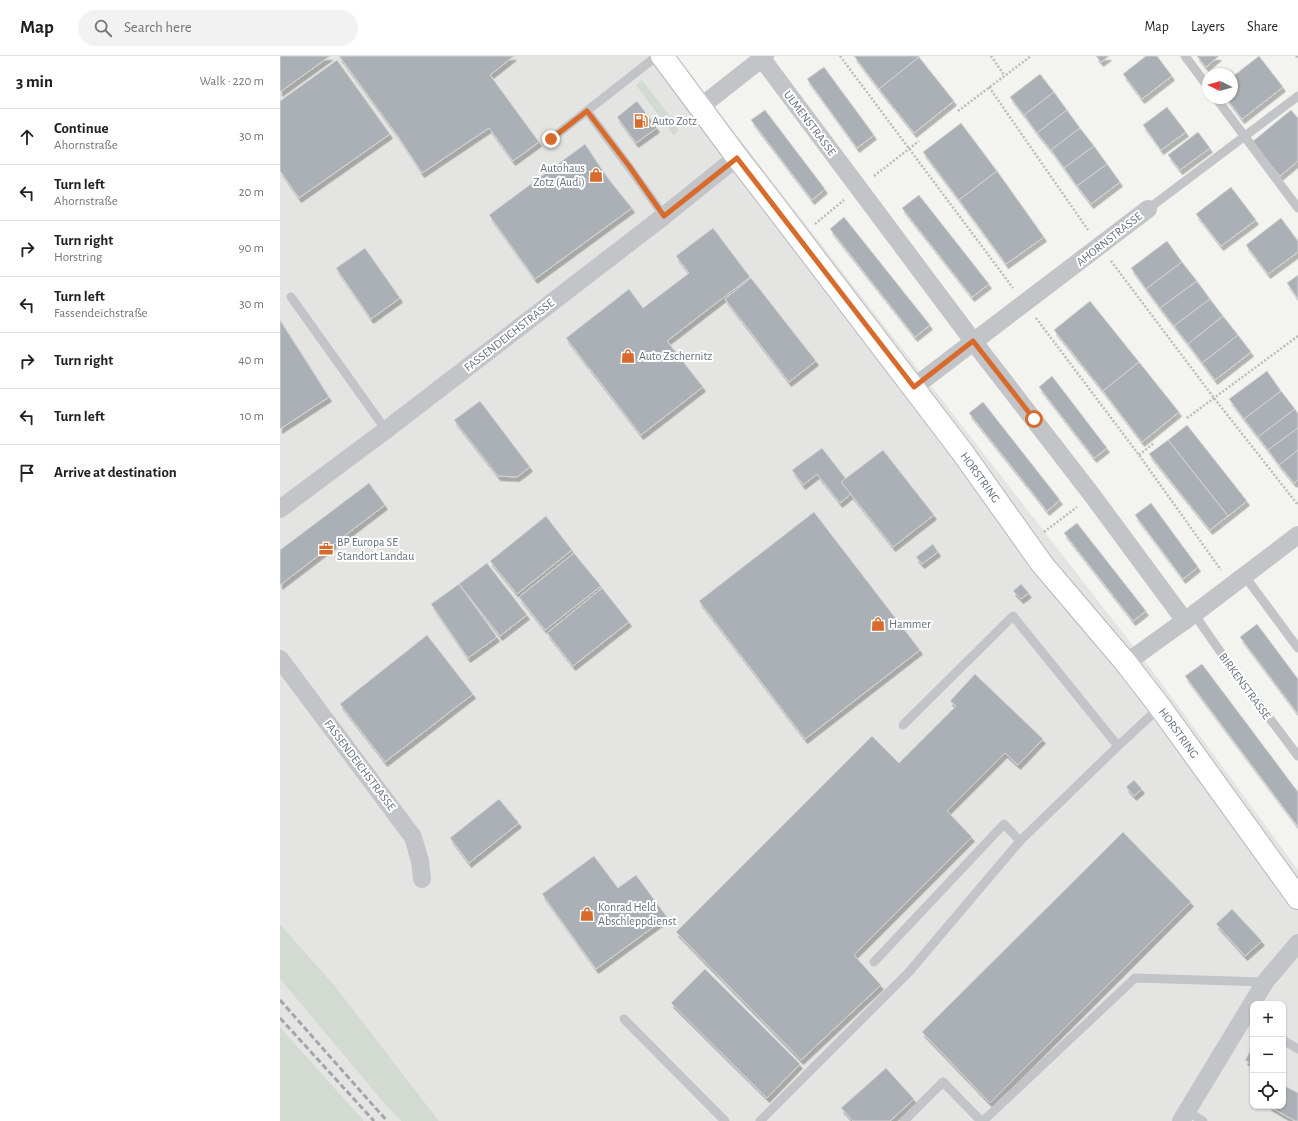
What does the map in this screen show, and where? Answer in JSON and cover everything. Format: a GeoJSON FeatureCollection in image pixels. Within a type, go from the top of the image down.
{"type":"FeatureCollection","features":[{"type":"Feature","properties":{"kind":"street","name":"HORSTRING"},"geometry":{"type":"LineString","coordinates":[[662,56],[737,158],[963,452],[1042,564],[1160,707],[1298,898]]}},
{"type":"Feature","properties":{"kind":"street","name":"ULMENSTRASSE"},"geometry":{"type":"LineString","coordinates":[[700,108],[762,57],[859,188]]}},
{"type":"Feature","properties":{"kind":"street","name":"FASSENDEICHSTRASSE"},"geometry":{"type":"LineString","coordinates":[[280,509],[386,430],[737,158]]}},
{"type":"Feature","properties":{"kind":"street"},"geometry":{"type":"LineString","coordinates":[[859,188],[973,341],[1092,495]]}},
{"type":"Feature","properties":{"kind":"street","name":"AHORNSTRASSE"},"geometry":{"type":"LineString","coordinates":[[914,387],[1148,209]]}},
{"type":"Feature","properties":{"kind":"street","name":"BIRKENSTRASSE"},"geometry":{"type":"LineString","coordinates":[[1092,495],[1189,618]]}},
{"type":"Feature","properties":{"kind":"street"},"geometry":{"type":"LineString","coordinates":[[1126,664],[1298,535]]}},
{"type":"Feature","properties":{"kind":"street","name":"FASSENDEICHSTRASSE"},"geometry":{"type":"LineString","coordinates":[[280,659],[413,837],[420,861],[422,879]]}},
{"type":"Feature","properties":{"kind":"street"},"geometry":{"type":"LineString","coordinates":[[1184,1116],[1248,1020],[1266,982],[1281,961],[1298,943]]}},
{"type":"Feature","properties":{"kind":"lane"},"geometry":{"type":"LineString","coordinates":[[551,139],[657,56]]}},
{"type":"Feature","properties":{"kind":"lane"},"geometry":{"type":"LineString","coordinates":[[1185,56],[1202,79]]}},
{"type":"Feature","properties":{"kind":"lane","name":"AHORNSTRASSE"},"geometry":{"type":"LineString","coordinates":[[1148,209],[1244,135],[1298,96]]}},
{"type":"Feature","properties":{"kind":"lane"},"geometry":{"type":"LineString","coordinates":[[1221,104],[1298,208]]}},
{"type":"Feature","properties":{"kind":"lane"},"geometry":{"type":"LineString","coordinates":[[587,111],[629,166],[664,216]]}},
{"type":"Feature","properties":{"kind":"lane"},"geometry":{"type":"LineString","coordinates":[[291,297],[386,430]]}},
{"type":"Feature","properties":{"kind":"lane"},"geometry":{"type":"LineString","coordinates":[[1244,575],[1298,648]]}},
{"type":"Feature","properties":{"kind":"lane"},"geometry":{"type":"LineString","coordinates":[[903,725],[1013,616],[1118,746]]}},
{"type":"Feature","properties":{"kind":"lane","name":"BIRKENSTRASSE"},"geometry":{"type":"LineString","coordinates":[[1189,618],[1236,673],[1298,756]]}},
{"type":"Feature","properties":{"kind":"lane"},"geometry":{"type":"LineString","coordinates":[[760,1121],[909,972],[1020,841],[1160,707]]}},
{"type":"Feature","properties":{"kind":"lane"},"geometry":{"type":"LineString","coordinates":[[874,962],[1004,824],[1020,841]]}},
{"type":"Feature","properties":{"kind":"lane"},"geometry":{"type":"LineString","coordinates":[[904,1121],[943,1082],[982,1121],[1135,978],[1266,982]]}},
{"type":"Feature","properties":{"kind":"lane"},"geometry":{"type":"LineString","coordinates":[[624,1019],[725,1121]]}},
{"type":"Feature","properties":{"kind":"lane"},"geometry":{"type":"LineString","coordinates":[[1286,1042],[1298,1049]]}},
{"type":"Feature","properties":{"kind":"lane"},"geometry":{"type":"LineString","coordinates":[[1184,1116],[1203,1121]]}},
{"type":"Feature","properties":{"kind":"path"},"geometry":{"type":"LineString","coordinates":[[991,56],[1004,76]]}},
{"type":"Feature","properties":{"kind":"path"},"geometry":{"type":"LineString","coordinates":[[958,111],[1031,56]]}},
{"type":"Feature","properties":{"kind":"path"},"geometry":{"type":"LineString","coordinates":[[989,87],[1100,246],[1214,398],[1298,506]]}},
{"type":"Feature","properties":{"kind":"path"},"geometry":{"type":"LineString","coordinates":[[799,237],[919,141]]}},
{"type":"Feature","properties":{"kind":"path"},"geometry":{"type":"LineString","coordinates":[[1187,418],[1298,336]]}},
{"type":"Feature","properties":{"kind":"path"},"geometry":{"type":"LineString","coordinates":[[1138,455],[1154,442]]}},
{"type":"Feature","properties":{"kind":"path"},"geometry":{"type":"LineString","coordinates":[[1028,545],[1092,495]]}},
{"type":"Feature","properties":{"kind":"shaded area"},"geometry":{"type":"Polygon","coordinates":[[[280,56],[675,56],[1151,669],[1298,870],[1298,1121],[439,1121],[335,986],[280,924],[280,56]]]}},
{"type":"Feature","properties":{"kind":"shaded area"},"geometry":{"type":"Polygon","coordinates":[[[642,80],[676,124],[678,131],[674,136],[636,85],[642,80]]]}},
{"type":"Feature","properties":{"kind":"shaded area"},"geometry":{"type":"Polygon","coordinates":[[[280,924],[335,986],[439,1121],[401,1121],[383,1102],[280,979],[280,924]]]}},
{"type":"Feature","properties":{"kind":"shaded area"},"geometry":{"type":"Polygon","coordinates":[[[280,979],[383,1102],[401,1121],[364,1121],[280,1027],[280,979]]]}},
{"type":"Feature","properties":{"kind":"shaded area"},"geometry":{"type":"Polygon","coordinates":[[[280,1027],[364,1121],[280,1121],[280,1027]]]}},
{"type":"Feature","properties":{"kind":"building"},"geometry":{"type":"Polygon","coordinates":[[[280,56],[330,56],[280,92],[280,56]]]}},
{"type":"Feature","properties":{"kind":"building"},"geometry":{"type":"Polygon","coordinates":[[[339,56],[514,56],[490,75],[539,142],[513,161],[489,128],[422,173],[397,135],[339,56]]]}},
{"type":"Feature","properties":{"kind":"building"},"geometry":{"type":"Polygon","coordinates":[[[854,56],[919,56],[919,57],[879,89],[854,56]]]}},
{"type":"Feature","properties":{"kind":"building"},"geometry":{"type":"Polygon","coordinates":[[[1096,56],[1109,56],[1101,62],[1096,56]]]}},
{"type":"Feature","properties":{"kind":"building"},"geometry":{"type":"Polygon","coordinates":[[[1146,56],[1157,56],[1172,76],[1142,99],[1123,74],[1146,56]]]}},
{"type":"Feature","properties":{"kind":"building"},"geometry":{"type":"Polygon","coordinates":[[[1197,56],[1219,56],[1206,67],[1197,56]]]}},
{"type":"Feature","properties":{"kind":"building"},"geometry":{"type":"Polygon","coordinates":[[[1259,56],[1283,87],[1242,119],[1231,104],[1238,104],[1238,72],[1259,56]]]}},
{"type":"Feature","properties":{"kind":"building"},"geometry":{"type":"Polygon","coordinates":[[[919,57],[954,101],[914,133],[879,89],[919,57]]]}},
{"type":"Feature","properties":{"kind":"building"},"geometry":{"type":"Polygon","coordinates":[[[337,60],[390,134],[299,198],[280,171],[280,101],[337,60]]]}},
{"type":"Feature","properties":{"kind":"building"},"geometry":{"type":"Polygon","coordinates":[[[824,67],[874,135],[857,148],[807,79],[824,67]]]}},
{"type":"Feature","properties":{"kind":"building"},"geometry":{"type":"Polygon","coordinates":[[[1040,74],[1054,92],[1024,115],[1010,97],[1040,74]]]}},
{"type":"Feature","properties":{"kind":"building"},"geometry":{"type":"Polygon","coordinates":[[[1054,92],[1067,110],[1037,133],[1024,115],[1054,92]]]}},
{"type":"Feature","properties":{"kind":"building"},"geometry":{"type":"Polygon","coordinates":[[[637,101],[657,128],[636,143],[617,117],[637,101]]]}},
{"type":"Feature","properties":{"kind":"building"},"geometry":{"type":"Polygon","coordinates":[[[1167,107],[1186,132],[1161,150],[1143,125],[1167,107]]]}},
{"type":"Feature","properties":{"kind":"building"},"geometry":{"type":"Polygon","coordinates":[[[765,110],[825,189],[812,200],[751,120],[765,110]]]}},
{"type":"Feature","properties":{"kind":"building"},"geometry":{"type":"Polygon","coordinates":[[[1067,110],[1080,128],[1051,150],[1037,133],[1067,110]]]}},
{"type":"Feature","properties":{"kind":"building"},"geometry":{"type":"Polygon","coordinates":[[[1291,110],[1298,118],[1298,161],[1280,176],[1252,142],[1291,110]]]}},
{"type":"Feature","properties":{"kind":"building"},"geometry":{"type":"Polygon","coordinates":[[[961,123],[997,171],[959,200],[923,152],[961,123]]]}},
{"type":"Feature","properties":{"kind":"building"},"geometry":{"type":"Polygon","coordinates":[[[1080,128],[1094,146],[1064,168],[1051,150],[1080,128]]]}},
{"type":"Feature","properties":{"kind":"building"},"geometry":{"type":"Polygon","coordinates":[[[1198,132],[1210,148],[1180,170],[1168,155],[1198,132]]]}},
{"type":"Feature","properties":{"kind":"building"},"geometry":{"type":"Polygon","coordinates":[[[585,144],[607,177],[632,208],[535,279],[489,215],[585,144]]]}},
{"type":"Feature","properties":{"kind":"building"},"geometry":{"type":"Polygon","coordinates":[[[1094,146],[1107,164],[1077,186],[1064,168],[1094,146]]]}},
{"type":"Feature","properties":{"kind":"building"},"geometry":{"type":"Polygon","coordinates":[[[1107,164],[1120,182],[1091,204],[1077,186],[1107,164]]]}},
{"type":"Feature","properties":{"kind":"building"},"geometry":{"type":"Polygon","coordinates":[[[997,171],[1044,237],[1006,264],[959,200],[997,171]]]}},
{"type":"Feature","properties":{"kind":"building"},"geometry":{"type":"Polygon","coordinates":[[[1231,187],[1256,220],[1221,246],[1196,214],[1231,187]]]}},
{"type":"Feature","properties":{"kind":"building"},"geometry":{"type":"Polygon","coordinates":[[[919,195],[989,284],[972,297],[902,208],[919,195]]]}},
{"type":"Feature","properties":{"kind":"building"},"geometry":{"type":"Polygon","coordinates":[[[844,217],[930,325],[915,337],[830,229],[844,217]]]}},
{"type":"Feature","properties":{"kind":"building"},"geometry":{"type":"Polygon","coordinates":[[[1281,218],[1298,241],[1298,252],[1268,274],[1246,245],[1281,218]]]}},
{"type":"Feature","properties":{"kind":"building"},"geometry":{"type":"Polygon","coordinates":[[[713,228],[750,277],[667,341],[703,387],[641,435],[566,338],[629,289],[643,308],[689,273],[676,256],[713,228]]]}},
{"type":"Feature","properties":{"kind":"building"},"geometry":{"type":"Polygon","coordinates":[[[1167,241],[1182,262],[1146,289],[1131,268],[1167,241]]]}},
{"type":"Feature","properties":{"kind":"building"},"geometry":{"type":"Polygon","coordinates":[[[365,248],[400,298],[371,319],[336,268],[365,248]]]}},
{"type":"Feature","properties":{"kind":"building"},"geometry":{"type":"Polygon","coordinates":[[[1182,262],[1197,281],[1160,308],[1146,289],[1182,262]]]}},
{"type":"Feature","properties":{"kind":"building"},"geometry":{"type":"Polygon","coordinates":[[[1298,275],[1298,299],[1287,283],[1298,275]]]}},
{"type":"Feature","properties":{"kind":"building"},"geometry":{"type":"Polygon","coordinates":[[[751,278],[816,361],[789,382],[725,299],[751,278]]]}},
{"type":"Feature","properties":{"kind":"building"},"geometry":{"type":"Polygon","coordinates":[[[1197,281],[1210,299],[1174,326],[1160,308],[1197,281]]]}},
{"type":"Feature","properties":{"kind":"building"},"geometry":{"type":"Polygon","coordinates":[[[1210,299],[1223,316],[1188,344],[1174,326],[1210,299]]]}},
{"type":"Feature","properties":{"kind":"building"},"geometry":{"type":"Polygon","coordinates":[[[1090,301],[1139,362],[1103,391],[1054,330],[1090,301]]]}},
{"type":"Feature","properties":{"kind":"building"},"geometry":{"type":"Polygon","coordinates":[[[1223,316],[1238,335],[1202,363],[1188,344],[1223,316]]]}},
{"type":"Feature","properties":{"kind":"building"},"geometry":{"type":"Polygon","coordinates":[[[280,320],[329,397],[280,429],[280,320]]]}},
{"type":"Feature","properties":{"kind":"building"},"geometry":{"type":"Polygon","coordinates":[[[1238,335],[1251,352],[1215,380],[1202,363],[1238,335]]]}},
{"type":"Feature","properties":{"kind":"building"},"geometry":{"type":"Polygon","coordinates":[[[1139,362],[1179,412],[1142,442],[1103,391],[1139,362]]]}},
{"type":"Feature","properties":{"kind":"building"},"geometry":{"type":"Polygon","coordinates":[[[1267,371],[1281,391],[1244,419],[1229,399],[1267,371]]]}},
{"type":"Feature","properties":{"kind":"building"},"geometry":{"type":"Polygon","coordinates":[[[1052,376],[1107,448],[1094,458],[1039,387],[1052,376]]]}},
{"type":"Feature","properties":{"kind":"building"},"geometry":{"type":"Polygon","coordinates":[[[1281,391],[1295,409],[1258,437],[1244,419],[1281,391]]]}},
{"type":"Feature","properties":{"kind":"building"},"geometry":{"type":"Polygon","coordinates":[[[480,401],[530,467],[517,477],[498,476],[454,420],[480,401]]]}},
{"type":"Feature","properties":{"kind":"building"},"geometry":{"type":"Polygon","coordinates":[[[983,402],[1060,500],[1047,511],[969,413],[983,402]]]}},
{"type":"Feature","properties":{"kind":"building"},"geometry":{"type":"Polygon","coordinates":[[[1295,409],[1298,414],[1298,428],[1268,450],[1258,437],[1295,409]]]}},
{"type":"Feature","properties":{"kind":"building"},"geometry":{"type":"Polygon","coordinates":[[[1187,425],[1247,501],[1228,516],[1168,440],[1187,425]]]}},
{"type":"Feature","properties":{"kind":"building"},"geometry":{"type":"Polygon","coordinates":[[[1298,428],[1298,450],[1279,465],[1268,450],[1298,428]]]}},
{"type":"Feature","properties":{"kind":"building"},"geometry":{"type":"Polygon","coordinates":[[[1168,440],[1228,516],[1210,530],[1149,454],[1168,440]]]}},
{"type":"Feature","properties":{"kind":"building"},"geometry":{"type":"Polygon","coordinates":[[[822,448],[846,479],[841,482],[851,494],[840,503],[817,474],[803,485],[792,470],[822,448]]]}},
{"type":"Feature","properties":{"kind":"building"},"geometry":{"type":"Polygon","coordinates":[[[883,450],[934,515],[893,547],[841,482],[883,450]]]}},
{"type":"Feature","properties":{"kind":"building"},"geometry":{"type":"Polygon","coordinates":[[[1298,450],[1298,480],[1294,483],[1279,465],[1298,450]]]}},
{"type":"Feature","properties":{"kind":"building"},"geometry":{"type":"Polygon","coordinates":[[[369,483],[385,505],[280,585],[280,550],[369,483]]]}},
{"type":"Feature","properties":{"kind":"building"},"geometry":{"type":"Polygon","coordinates":[[[1151,503],[1198,567],[1183,579],[1135,515],[1151,503]]]}},
{"type":"Feature","properties":{"kind":"building"},"geometry":{"type":"Polygon","coordinates":[[[814,512],[920,650],[805,739],[699,601],[814,512]]]}},
{"type":"Feature","properties":{"kind":"building"},"geometry":{"type":"Polygon","coordinates":[[[546,516],[572,550],[517,594],[490,561],[546,516]]]}},
{"type":"Feature","properties":{"kind":"building"},"geometry":{"type":"Polygon","coordinates":[[[1077,523],[1146,611],[1133,621],[1064,533],[1077,523]]]}},
{"type":"Feature","properties":{"kind":"building"},"geometry":{"type":"Polygon","coordinates":[[[933,544],[938,552],[922,564],[916,557],[933,544]]]}},
{"type":"Feature","properties":{"kind":"building"},"geometry":{"type":"Polygon","coordinates":[[[574,553],[601,586],[545,630],[519,597],[574,553]]]}},
{"type":"Feature","properties":{"kind":"building"},"geometry":{"type":"Polygon","coordinates":[[[487,563],[527,615],[500,636],[459,584],[487,563]]]}},
{"type":"Feature","properties":{"kind":"building"},"geometry":{"type":"Polygon","coordinates":[[[459,584],[497,637],[468,658],[431,604],[459,584]]]}},
{"type":"Feature","properties":{"kind":"building"},"geometry":{"type":"Polygon","coordinates":[[[1021,584],[1029,593],[1021,599],[1013,591],[1021,584]]]}},
{"type":"Feature","properties":{"kind":"building"},"geometry":{"type":"Polygon","coordinates":[[[602,588],[629,622],[573,666],[547,633],[602,588]]]}},
{"type":"Feature","properties":{"kind":"building"},"geometry":{"type":"Polygon","coordinates":[[[1257,624],[1298,679],[1298,714],[1240,637],[1257,624]]]}},
{"type":"Feature","properties":{"kind":"building"},"geometry":{"type":"Polygon","coordinates":[[[427,635],[473,694],[385,762],[340,704],[427,635]]]}},
{"type":"Feature","properties":{"kind":"building"},"geometry":{"type":"Polygon","coordinates":[[[1202,664],[1298,792],[1298,827],[1185,676],[1202,664]]]}},
{"type":"Feature","properties":{"kind":"building"},"geometry":{"type":"Polygon","coordinates":[[[975,674],[1043,739],[1018,765],[1005,753],[947,811],[972,837],[854,955],[881,985],[801,1060],[676,932],[872,736],[899,763],[956,706],[950,701],[975,674]]]}},
{"type":"Feature","properties":{"kind":"building"},"geometry":{"type":"Polygon","coordinates":[[[1134,780],[1142,789],[1134,796],[1126,787],[1134,780]]]}},
{"type":"Feature","properties":{"kind":"building"},"geometry":{"type":"Polygon","coordinates":[[[499,799],[519,823],[469,863],[450,838],[499,799]]]}},
{"type":"Feature","properties":{"kind":"building"},"geometry":{"type":"Polygon","coordinates":[[[1123,832],[1191,902],[990,1103],[922,1032],[1123,832]]]}},
{"type":"Feature","properties":{"kind":"building"},"geometry":{"type":"Polygon","coordinates":[[[594,856],[618,888],[636,875],[667,917],[596,969],[542,894],[594,856]]]}},
{"type":"Feature","properties":{"kind":"building"},"geometry":{"type":"Polygon","coordinates":[[[1232,909],[1262,941],[1245,956],[1216,924],[1232,909]]]}},
{"type":"Feature","properties":{"kind":"building"},"geometry":{"type":"Polygon","coordinates":[[[705,969],[800,1064],[767,1098],[671,1003],[705,969]]]}},
{"type":"Feature","properties":{"kind":"building"},"geometry":{"type":"Polygon","coordinates":[[[1250,1052],[1250,1063],[1245,1060],[1250,1052]]]}},
{"type":"Feature","properties":{"kind":"building"},"geometry":{"type":"Polygon","coordinates":[[[886,1068],[914,1099],[890,1121],[853,1121],[841,1108],[886,1068]]]}},
{"type":"Feature","properties":{"kind":"building"},"geometry":{"type":"Polygon","coordinates":[[[1286,1087],[1298,1093],[1298,1121],[1295,1121],[1274,1109],[1286,1109],[1286,1087]]]}},
{"type":"Feature","properties":{"kind":"railway"},"geometry":{"type":"LineString","coordinates":[[280,1000],[387,1121]]}},
{"type":"Feature","properties":{"kind":"railway"},"geometry":{"type":"LineString","coordinates":[[280,1018],[374,1121]]}},
{"type":"Feature","properties":{"kind":"place","name":"Auto Zotz"},"geometry":{"type":"Point","coordinates":[641,121]}},
{"type":"Feature","properties":{"kind":"place","name":"Autohaus Zotz (Audi)"},"geometry":{"type":"Point","coordinates":[596,175]}},
{"type":"Feature","properties":{"kind":"place","name":"Auto Zschernitz"},"geometry":{"type":"Point","coordinates":[628,356]}},
{"type":"Feature","properties":{"kind":"place","name":"BP Europa SE Standort Landau"},"geometry":{"type":"Point","coordinates":[326,549]}},
{"type":"Feature","properties":{"kind":"place","name":"Hammer"},"geometry":{"type":"Point","coordinates":[878,624]}},
{"type":"Feature","properties":{"kind":"place","name":"Konrad Held Abschleppdienst"},"geometry":{"type":"Point","coordinates":[587,914]}},
{"type":"Feature","properties":{"kind":"route"},"geometry":{"type":"LineString","coordinates":[[551,139],[587,111],[629,166],[664,216],[737,158],[914,387],[973,341],[1034,419]]}}]}
